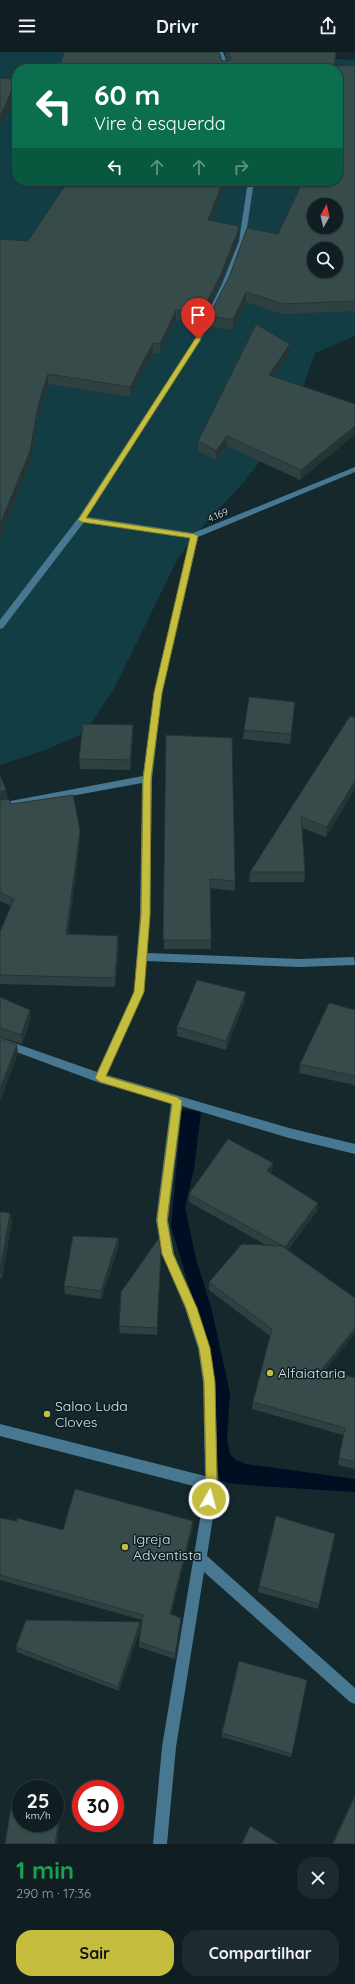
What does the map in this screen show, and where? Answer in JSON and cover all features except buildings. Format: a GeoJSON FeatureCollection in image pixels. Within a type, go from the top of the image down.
{"type":"FeatureCollection","features":[{"type":"Feature","properties":{"kind":"street"},"geometry":{"type":"LineString","coordinates":[[220,52],[224,64]]}},
{"type":"Feature","properties":{"kind":"street"},"geometry":{"type":"LineString","coordinates":[[0,626],[82,520],[198,339],[225,284],[242,241],[250,186]]}},
{"type":"Feature","properties":{"kind":"street","name":"4.169"},"geometry":{"type":"LineString","coordinates":[[194,536],[355,469]]}},
{"type":"Feature","properties":{"kind":"street"},"geometry":{"type":"LineString","coordinates":[[82,520],[194,536],[158,693],[147,779],[145,915],[139,992],[100,1078]]}},
{"type":"Feature","properties":{"kind":"street"},"geometry":{"type":"LineString","coordinates":[[0,806],[147,779]]}},
{"type":"Feature","properties":{"kind":"street"},"geometry":{"type":"LineString","coordinates":[[142,957],[299,964],[354,962]]}},
{"type":"Feature","properties":{"kind":"street"},"geometry":{"type":"LineString","coordinates":[[0,1042],[100,1078],[289,1133],[355,1150]]}},
{"type":"Feature","properties":{"kind":"street"},"geometry":{"type":"LineString","coordinates":[[160,1844],[169,1748],[212,1484],[209,1382],[204,1348],[191,1308],[168,1254],[162,1220],[177,1101]]}},
{"type":"Feature","properties":{"kind":"street"},"geometry":{"type":"LineString","coordinates":[[0,1430],[212,1484]]}},
{"type":"Feature","properties":{"kind":"street"},"geometry":{"type":"LineString","coordinates":[[200,1559],[355,1697]]}},
{"type":"Feature","properties":{"kind":"shaded area"},"geometry":{"type":"Polygon","coordinates":[[[0,52],[222,54],[355,60],[355,336],[315,353],[285,429],[244,482],[194,536],[177,560],[114,689],[84,733],[48,749],[0,765],[0,52]]]}},
{"type":"Feature","properties":{"kind":"shaded area"},"geometry":{"type":"Polygon","coordinates":[[[182,1109],[201,1112],[194,1169],[185,1207],[196,1259],[211,1307],[230,1393],[227,1439],[230,1454],[236,1460],[246,1464],[355,1479],[355,1492],[258,1486],[229,1483],[220,1480],[216,1468],[211,1360],[171,1226],[182,1109]]]}},
{"type":"Feature","properties":{"kind":"place","name":"Alfaiataria"},"geometry":{"type":"Point","coordinates":[270,1373]}},
{"type":"Feature","properties":{"kind":"place","name":"Salao Luda Cloves"},"geometry":{"type":"Point","coordinates":[47,1414]}},
{"type":"Feature","properties":{"kind":"place","name":"Igreja Adventista"},"geometry":{"type":"Point","coordinates":[125,1547]}},
{"type":"Feature","properties":{"kind":"route"},"geometry":{"type":"LineString","coordinates":[[198,339],[82,520],[194,536],[158,693],[147,779],[145,915],[139,992],[100,1078],[177,1101],[162,1220],[168,1254],[191,1308],[204,1348],[209,1382],[212,1484],[209,1499]]}}]}
